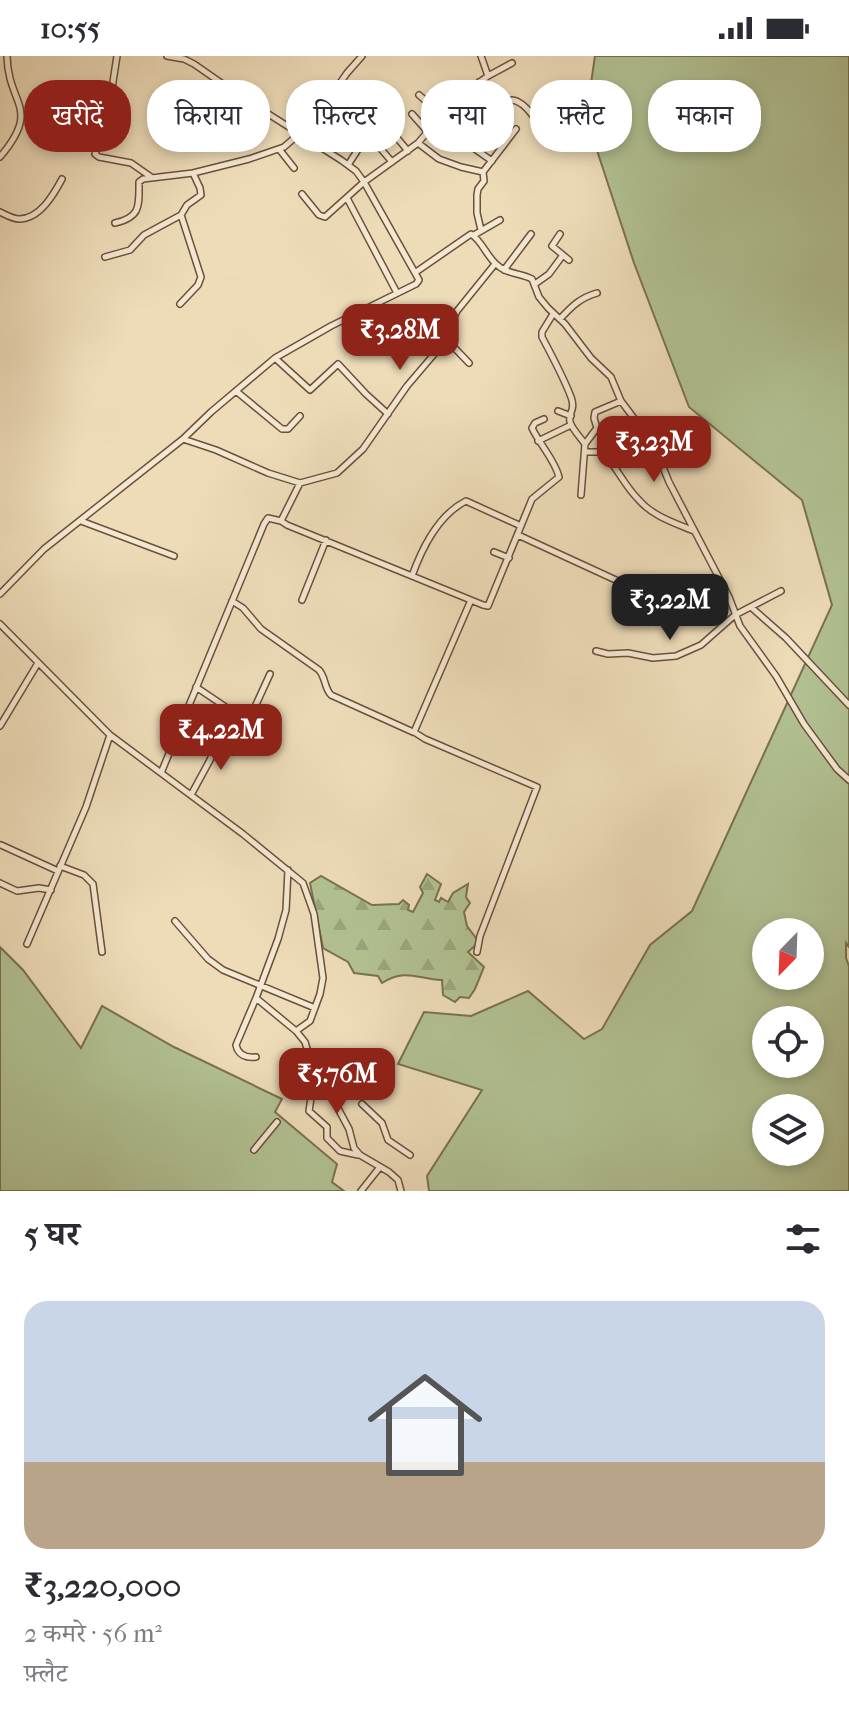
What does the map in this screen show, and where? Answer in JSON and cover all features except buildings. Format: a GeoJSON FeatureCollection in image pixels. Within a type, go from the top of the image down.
{"type":"FeatureCollection","features":[{"type":"Feature","properties":{"kind":"street"},"geometry":{"type":"LineString","coordinates":[[0,157],[17,134],[22,119],[7,56]]}},
{"type":"Feature","properties":{"kind":"street"},"geometry":{"type":"LineString","coordinates":[[117,56],[110,101],[95,154],[131,163],[152,177]]}},
{"type":"Feature","properties":{"kind":"street"},"geometry":{"type":"LineString","coordinates":[[167,56],[194,64],[286,125]]}},
{"type":"Feature","properties":{"kind":"street"},"geometry":{"type":"LineString","coordinates":[[342,80],[362,56]]}},
{"type":"Feature","properties":{"kind":"street"},"geometry":{"type":"LineString","coordinates":[[481,56],[488,76]]}},
{"type":"Feature","properties":{"kind":"street"},"geometry":{"type":"LineString","coordinates":[[482,80],[512,63]]}},
{"type":"Feature","properties":{"kind":"street"},"geometry":{"type":"LineString","coordinates":[[412,114],[421,124]]}},
{"type":"Feature","properties":{"kind":"street"},"geometry":{"type":"LineString","coordinates":[[481,230],[477,195],[484,181],[483,172],[516,129]]}},
{"type":"Feature","properties":{"kind":"street"},"geometry":{"type":"LineString","coordinates":[[302,194],[323,217],[421,139]]}},
{"type":"Feature","properties":{"kind":"street"},"geometry":{"type":"LineString","coordinates":[[418,143],[439,159],[483,172]]}},
{"type":"Feature","properties":{"kind":"street"},"geometry":{"type":"LineString","coordinates":[[115,223],[133,216],[139,200],[139,182],[143,179],[193,173],[286,146]]}},
{"type":"Feature","properties":{"kind":"street"},"geometry":{"type":"LineString","coordinates":[[405,147],[408,151]]}},
{"type":"Feature","properties":{"kind":"street"},"geometry":{"type":"LineString","coordinates":[[279,149],[294,168]]}},
{"type":"Feature","properties":{"kind":"street"},"geometry":{"type":"LineString","coordinates":[[0,594],[28,563],[183,439],[275,358],[418,281],[419,277],[364,182],[348,165],[328,152]]}},
{"type":"Feature","properties":{"kind":"street"},"geometry":{"type":"LineString","coordinates":[[348,165],[356,152]]}},
{"type":"Feature","properties":{"kind":"street"},"geometry":{"type":"LineString","coordinates":[[384,152],[392,162]]}},
{"type":"Feature","properties":{"kind":"street"},"geometry":{"type":"LineString","coordinates":[[479,152],[492,161]]}},
{"type":"Feature","properties":{"kind":"street"},"geometry":{"type":"LineString","coordinates":[[105,257],[126,252],[147,233],[181,215],[187,205],[201,195],[193,173]]}},
{"type":"Feature","properties":{"kind":"street"},"geometry":{"type":"LineString","coordinates":[[0,212],[17,219],[26,218],[45,207],[62,179]]}},
{"type":"Feature","properties":{"kind":"street"},"geometry":{"type":"LineString","coordinates":[[347,198],[397,293]]}},
{"type":"Feature","properties":{"kind":"street"},"geometry":{"type":"LineString","coordinates":[[180,304],[198,285],[201,277],[181,215]]}},
{"type":"Feature","properties":{"kind":"street"},"geometry":{"type":"LineString","coordinates":[[416,272],[468,235],[474,235],[500,220]]}},
{"type":"Feature","properties":{"kind":"street"},"geometry":{"type":"LineString","coordinates":[[504,270],[531,234]]}},
{"type":"Feature","properties":{"kind":"street"},"geometry":{"type":"LineString","coordinates":[[560,234],[552,246],[569,260]]}},
{"type":"Feature","properties":{"kind":"street"},"geometry":{"type":"LineString","coordinates":[[474,235],[495,264],[529,277],[539,297],[611,377],[621,401],[654,445],[665,473],[729,597],[740,626],[776,676],[804,724],[837,769],[849,780]]}},
{"type":"Feature","properties":{"kind":"street"},"geometry":{"type":"LineString","coordinates":[[535,284],[549,274],[563,255]]}},
{"type":"Feature","properties":{"kind":"street"},"geometry":{"type":"LineString","coordinates":[[183,439],[300,483],[337,473],[363,449],[407,386],[436,352],[457,311],[495,264]]}},
{"type":"Feature","properties":{"kind":"street"},"geometry":{"type":"LineString","coordinates":[[560,319],[574,303],[597,293]]}},
{"type":"Feature","properties":{"kind":"street"},"geometry":{"type":"LineString","coordinates":[[361,311],[399,326]]}},
{"type":"Feature","properties":{"kind":"street"},"geometry":{"type":"LineString","coordinates":[[553,314],[542,337],[556,361],[574,406],[571,425],[585,444],[581,495]]}},
{"type":"Feature","properties":{"kind":"street"},"geometry":{"type":"LineString","coordinates":[[445,337],[469,363]]}},
{"type":"Feature","properties":{"kind":"street"},"geometry":{"type":"LineString","coordinates":[[275,358],[310,390],[338,364],[388,414]]}},
{"type":"Feature","properties":{"kind":"street"},"geometry":{"type":"LineString","coordinates":[[236,391],[282,429],[288,429],[300,416]]}},
{"type":"Feature","properties":{"kind":"street"},"geometry":{"type":"LineString","coordinates":[[585,444],[597,428],[595,412],[621,401]]}},
{"type":"Feature","properties":{"kind":"street"},"geometry":{"type":"LineString","coordinates":[[558,411],[571,416]]}},
{"type":"Feature","properties":{"kind":"street"},"geometry":{"type":"LineString","coordinates":[[161,773],[267,519],[281,521],[486,606],[491,603],[532,499],[559,477],[557,468],[538,441],[532,426],[544,419]]}},
{"type":"Feature","properties":{"kind":"street"},"geometry":{"type":"LineString","coordinates":[[538,441],[571,425]]}},
{"type":"Feature","properties":{"kind":"street"},"geometry":{"type":"LineString","coordinates":[[615,467],[654,445]]}},
{"type":"Feature","properties":{"kind":"street"},"geometry":{"type":"LineString","coordinates":[[585,452],[601,451],[646,508],[695,532]]}},
{"type":"Feature","properties":{"kind":"street"},"geometry":{"type":"LineString","coordinates":[[281,521],[300,483]]}},
{"type":"Feature","properties":{"kind":"street"},"geometry":{"type":"LineString","coordinates":[[412,576],[421,552],[437,527],[454,507],[466,501],[521,526]]}},
{"type":"Feature","properties":{"kind":"street"},"geometry":{"type":"LineString","coordinates":[[81,521],[174,556]]}},
{"type":"Feature","properties":{"kind":"street"},"geometry":{"type":"LineString","coordinates":[[518,535],[631,587]]}},
{"type":"Feature","properties":{"kind":"street"},"geometry":{"type":"LineString","coordinates":[[302,600],[326,540]]}},
{"type":"Feature","properties":{"kind":"street"},"geometry":{"type":"LineString","coordinates":[[494,552],[509,558]]}},
{"type":"Feature","properties":{"kind":"street"},"geometry":{"type":"LineString","coordinates":[[596,651],[653,658],[676,656],[701,645],[735,615],[781,591]]}},
{"type":"Feature","properties":{"kind":"street"},"geometry":{"type":"LineString","coordinates":[[414,732],[471,600]]}},
{"type":"Feature","properties":{"kind":"street"},"geometry":{"type":"LineString","coordinates":[[232,601],[243,608],[261,629],[319,670],[331,695],[537,787],[480,936],[477,952]]}},
{"type":"Feature","properties":{"kind":"street"},"geometry":{"type":"LineString","coordinates":[[752,608],[786,638],[849,705]]}},
{"type":"Feature","properties":{"kind":"street"},"geometry":{"type":"LineString","coordinates":[[0,624],[110,735],[303,883],[314,914],[323,978],[308,1024],[296,1031]]}},
{"type":"Feature","properties":{"kind":"street"},"geometry":{"type":"LineString","coordinates":[[0,726],[38,663]]}},
{"type":"Feature","properties":{"kind":"street"},"geometry":{"type":"LineString","coordinates":[[196,687],[248,722],[270,674]]}},
{"type":"Feature","properties":{"kind":"street"},"geometry":{"type":"LineString","coordinates":[[27,944],[86,807],[110,735]]}},
{"type":"Feature","properties":{"kind":"street"},"geometry":{"type":"LineString","coordinates":[[191,795],[220,735]]}},
{"type":"Feature","properties":{"kind":"street"},"geometry":{"type":"LineString","coordinates":[[1,845],[59,869],[84,875],[93,884],[102,952]]}},
{"type":"Feature","properties":{"kind":"street"},"geometry":{"type":"LineString","coordinates":[[256,1057],[245,1056],[236,1045],[278,939],[286,910],[288,870]]}},
{"type":"Feature","properties":{"kind":"street"},"geometry":{"type":"LineString","coordinates":[[0,883],[17,891],[51,890]]}},
{"type":"Feature","properties":{"kind":"street"},"geometry":{"type":"LineString","coordinates":[[175,921],[215,965],[315,1008]]}},
{"type":"Feature","properties":{"kind":"street"},"geometry":{"type":"LineString","coordinates":[[256,998],[305,1042],[310,1055],[328,1080],[333,1099],[348,1125],[352,1146],[360,1155],[398,1180],[401,1191]]}},
{"type":"Feature","properties":{"kind":"street"},"geometry":{"type":"LineString","coordinates":[[322,1069],[333,1061],[383,1069]]}},
{"type":"Feature","properties":{"kind":"street"},"geometry":{"type":"LineString","coordinates":[[311,1098],[309,1111],[327,1127],[326,1135],[336,1149],[360,1155]]}},
{"type":"Feature","properties":{"kind":"street"},"geometry":{"type":"LineString","coordinates":[[362,1104],[382,1123],[388,1140],[410,1155]]}},
{"type":"Feature","properties":{"kind":"street"},"geometry":{"type":"LineString","coordinates":[[254,1150],[277,1122]]}},
{"type":"Feature","properties":{"kind":"street"},"geometry":{"type":"LineString","coordinates":[[373,1191],[363,1189],[380,1167]]}},
{"type":"Feature","properties":{"kind":"green space"},"geometry":{"type":"Polygon","coordinates":[[[595,56],[849,56],[849,947],[846,943],[846,958],[849,966],[849,1191],[429,1191],[427,1176],[482,1090],[398,1064],[424,1012],[471,1016],[528,991],[584,1039],[602,1029],[650,945],[692,911],[832,605],[802,500],[689,407],[634,263],[598,152],[632,152],[632,80],[591,80],[595,56]]]}},
{"type":"Feature","properties":{"kind":"green space"},"geometry":{"type":"Polygon","coordinates":[[[427,874],[441,884],[435,900],[439,902],[441,898],[448,902],[453,893],[468,884],[466,897],[470,903],[464,912],[467,926],[479,942],[468,952],[484,967],[469,998],[460,997],[455,1002],[443,995],[442,980],[405,975],[382,983],[378,976],[354,973],[348,962],[323,948],[310,883],[321,876],[372,905],[399,904],[403,900],[409,905],[408,910],[413,912],[423,893],[420,887],[427,874]]]}},
{"type":"Feature","properties":{"kind":"green space"},"geometry":{"type":"Polygon","coordinates":[[[0,947],[23,970],[81,1048],[102,1006],[174,1047],[282,1099],[275,1112],[337,1164],[332,1182],[344,1191],[0,1191],[0,947]]]}}]}
